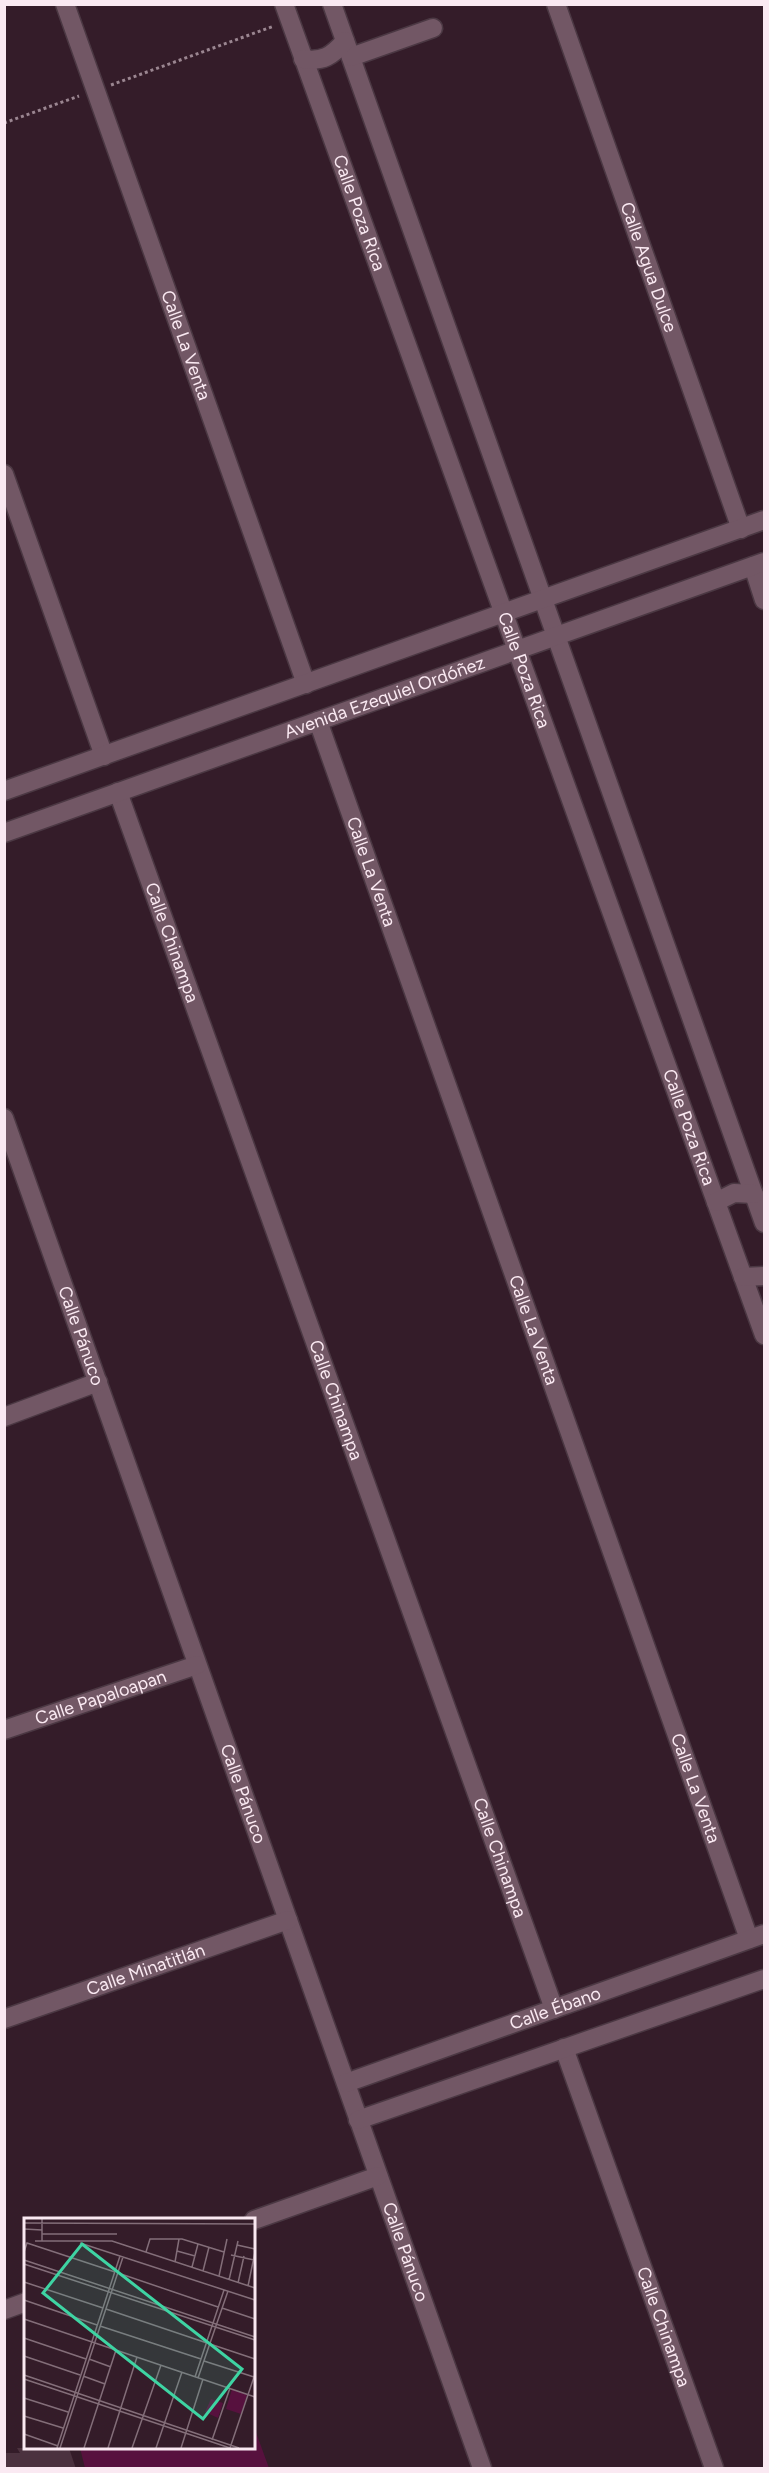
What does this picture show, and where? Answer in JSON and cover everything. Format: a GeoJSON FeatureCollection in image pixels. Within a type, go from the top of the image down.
{"type":"FeatureCollection","features":[{"type":"Feature","properties":{"kind":"street","name":"Calle La Venta"},"geometry":{"type":"LineString","coordinates":[[65,4],[306,684]]}},
{"type":"Feature","properties":{"kind":"street"},"geometry":{"type":"LineString","coordinates":[[332,4],[765,1223]]}},
{"type":"Feature","properties":{"kind":"street","name":"Calle Agua Dulce"},"geometry":{"type":"LineString","coordinates":[[556,4],[741,529]]}},
{"type":"Feature","properties":{"kind":"street","name":"Calle Poza Rica"},"geometry":{"type":"LineString","coordinates":[[286,12],[765,1335]]}},
{"type":"Feature","properties":{"kind":"street"},"geometry":{"type":"LineString","coordinates":[[303,59],[315,61],[348,49],[433,28]]}},
{"type":"Feature","properties":{"kind":"street"},"geometry":{"type":"LineString","coordinates":[[4,474],[104,756]]}},
{"type":"Feature","properties":{"kind":"street"},"geometry":{"type":"LineString","coordinates":[[4,791],[765,520]]}},
{"type":"Feature","properties":{"kind":"street"},"geometry":{"type":"LineString","coordinates":[[759,564],[765,600]]}},
{"type":"Feature","properties":{"kind":"street","name":"Avenida Ezequiel Ordóñez"},"geometry":{"type":"LineString","coordinates":[[4,833],[759,564]]}},
{"type":"Feature","properties":{"kind":"street","name":"Calle La Venta"},"geometry":{"type":"LineString","coordinates":[[318,721],[757,1936]]}},
{"type":"Feature","properties":{"kind":"street","name":"Calle Chinampa"},"geometry":{"type":"LineString","coordinates":[[118,792],[554,2009]]}},
{"type":"Feature","properties":{"kind":"street","name":"Calle Pánuco"},"geometry":{"type":"LineString","coordinates":[[6,1126],[482,2469]]}},
{"type":"Feature","properties":{"kind":"street"},"geometry":{"type":"LineString","coordinates":[[716,1203],[734,1193],[754,1194]]}},
{"type":"Feature","properties":{"kind":"street"},"geometry":{"type":"LineString","coordinates":[[743,1277],[765,1276]]}},
{"type":"Feature","properties":{"kind":"street"},"geometry":{"type":"LineString","coordinates":[[4,1417],[98,1382]]}},
{"type":"Feature","properties":{"kind":"street","name":"Calle Papaloapan"},"geometry":{"type":"LineString","coordinates":[[4,1730],[197,1665]]}},
{"type":"Feature","properties":{"kind":"street","name":"Calle Minatitlán"},"geometry":{"type":"LineString","coordinates":[[4,2019],[288,1920]]}},
{"type":"Feature","properties":{"kind":"street","name":"Calle Ébano"},"geometry":{"type":"LineString","coordinates":[[345,2083],[757,1936]]}},
{"type":"Feature","properties":{"kind":"street"},"geometry":{"type":"LineString","coordinates":[[358,2120],[765,1979]]}},
{"type":"Feature","properties":{"kind":"street","name":"Calle Chinampa"},"geometry":{"type":"LineString","coordinates":[[564,2048],[714,2469]]}},
{"type":"Feature","properties":{"kind":"street"},"geometry":{"type":"LineString","coordinates":[[255,2220],[378,2176]]}},
{"type":"Feature","properties":{"kind":"path"},"geometry":{"type":"LineString","coordinates":[[4,123],[96,90],[286,12]]}},
{"type":"Feature","properties":{"kind":"shaded area"},"geometry":{"type":"Polygon","coordinates":[[[255,2430],[269,2468],[85,2468],[80,2449],[255,2449],[255,2430]]]}},
{"type":"Feature","properties":{"kind":"building"},"geometry":{"type":"Polygon","coordinates":[[[17,2448],[69,2449],[76,2469],[4,2469],[4,2453],[20,2453],[17,2448]]]}}]}
